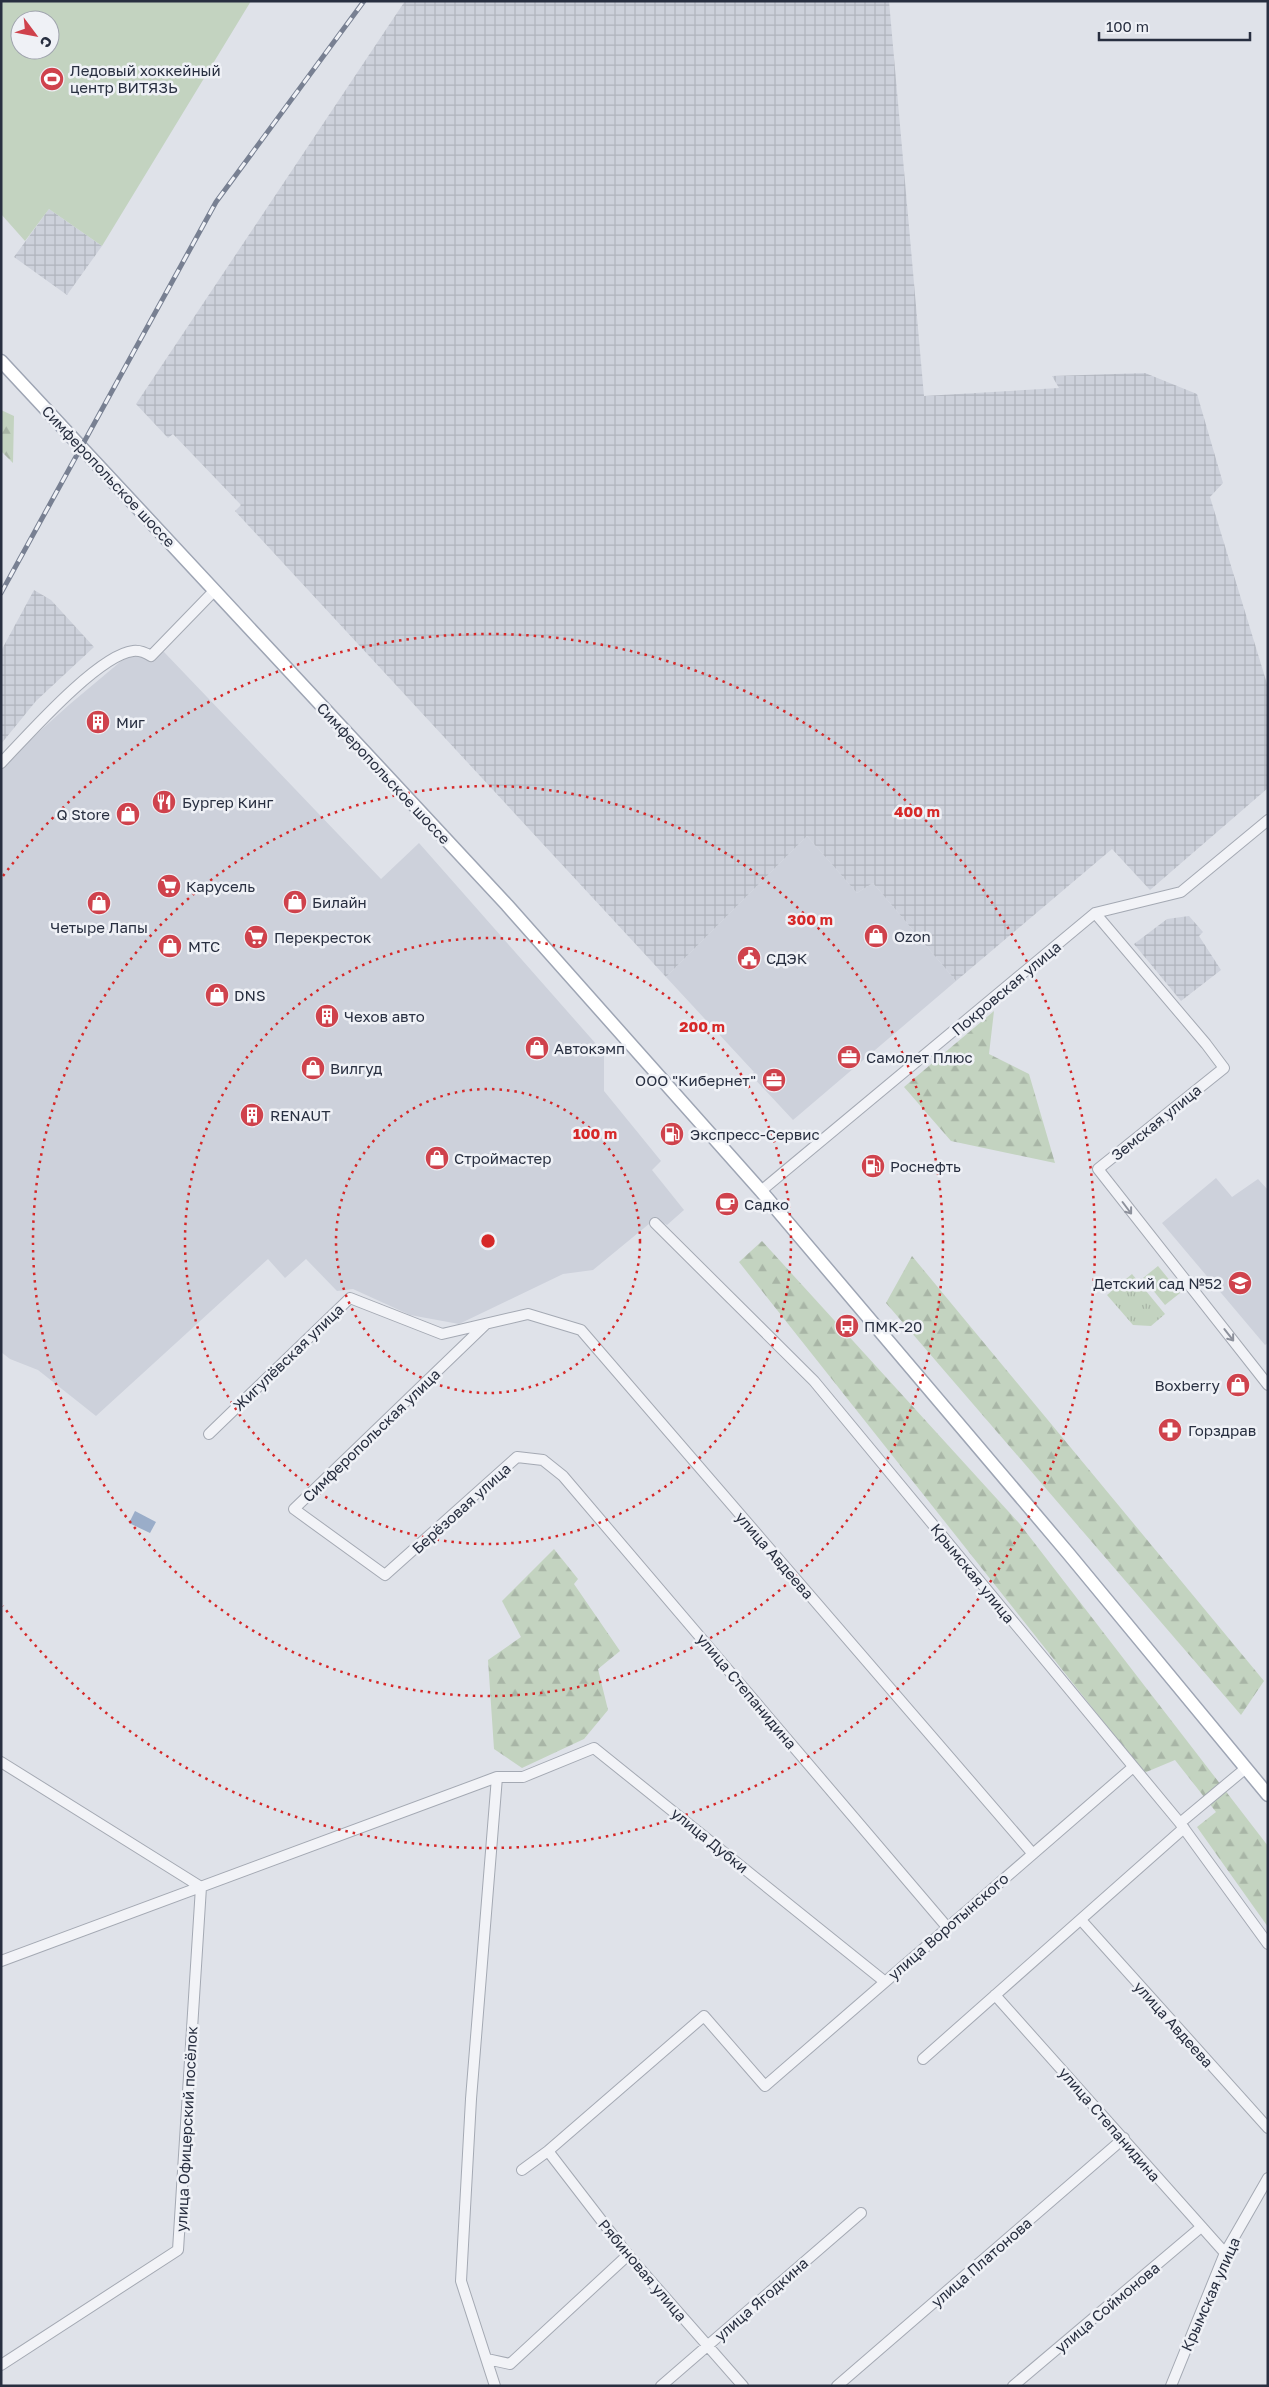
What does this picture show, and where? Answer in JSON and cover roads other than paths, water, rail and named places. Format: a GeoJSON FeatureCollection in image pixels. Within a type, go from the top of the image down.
{"type":"FeatureCollection","features":[{"type":"Feature","properties":{"kind":"main road","name":"Симферопольское шоссе"},"geometry":{"type":"LineString","coordinates":[[1,361],[507,905],[761,1191],[1068,1554],[1268,1795]]}},
{"type":"Feature","properties":{"kind":"street"},"geometry":{"type":"LineString","coordinates":[[1,763],[60,702],[98,669],[130,651],[143,652],[152,656],[214,591]]}},
{"type":"Feature","properties":{"kind":"street","name":"Покровская улица"},"geometry":{"type":"LineString","coordinates":[[761,1191],[1096,913],[1180,892],[1268,820]]}},
{"type":"Feature","properties":{"kind":"street","name":"Земская улица"},"geometry":{"type":"LineString","coordinates":[[1096,913],[1224,1068],[1098,1169],[1268,1384]]}},
{"type":"Feature","properties":{"kind":"street","name":"Крымская улица"},"geometry":{"type":"LineString","coordinates":[[655,1223],[814,1381],[1132,1768],[1182,1826],[1268,1944]]}},
{"type":"Feature","properties":{"kind":"street","name":"Жигулёвская улица"},"geometry":{"type":"LineString","coordinates":[[209,1434],[350,1298],[442,1334],[486,1324]]}},
{"type":"Feature","properties":{"kind":"street","name":"улица Авдеева"},"geometry":{"type":"LineString","coordinates":[[486,1324],[528,1314],[581,1330],[1032,1854]]}},
{"type":"Feature","properties":{"kind":"street","name":"Симферопольская улица"},"geometry":{"type":"LineString","coordinates":[[385,1575],[294,1509],[486,1324]]}},
{"type":"Feature","properties":{"kind":"street","name":"Берёзовая улица"},"geometry":{"type":"LineString","coordinates":[[385,1575],[517,1457],[542,1460]]}},
{"type":"Feature","properties":{"kind":"street","name":"улица Степанидина"},"geometry":{"type":"LineString","coordinates":[[542,1460],[564,1476],[947,1927]]}},
{"type":"Feature","properties":{"kind":"street","name":"улица Дубки"},"geometry":{"type":"LineString","coordinates":[[497,1777],[523,1777],[594,1748],[884,1982]]}},
{"type":"Feature","properties":{"kind":"street"},"geometry":{"type":"LineString","coordinates":[[1,1762],[201,1887]]}},
{"type":"Feature","properties":{"kind":"street","name":"улица Воротынского"},"geometry":{"type":"LineString","coordinates":[[548,2152],[704,2016],[765,2086],[1132,1768]]}},
{"type":"Feature","properties":{"kind":"street"},"geometry":{"type":"LineString","coordinates":[[923,2059],[1081,1920],[1246,1768]]}},
{"type":"Feature","properties":{"kind":"street"},"geometry":{"type":"LineString","coordinates":[[1,1961],[497,1777],[471,2099],[461,2281],[495,2386]]}},
{"type":"Feature","properties":{"kind":"street","name":"улица Офицерский посёлок"},"geometry":{"type":"LineString","coordinates":[[1,2365],[178,2250],[201,1887]]}},
{"type":"Feature","properties":{"kind":"street","name":"улица Авдеева"},"geometry":{"type":"LineString","coordinates":[[1081,1920],[1268,2128]]}},
{"type":"Feature","properties":{"kind":"street","name":"улица Степанидина"},"geometry":{"type":"LineString","coordinates":[[995,1995],[1124,2138],[1200,2228],[1225,2253]]}},
{"type":"Feature","properties":{"kind":"street","name":"улица Платонова"},"geometry":{"type":"LineString","coordinates":[[837,2386],[1124,2138]]}},
{"type":"Feature","properties":{"kind":"street"},"geometry":{"type":"LineString","coordinates":[[522,2170],[548,2152]]}},
{"type":"Feature","properties":{"kind":"street","name":"Рябиновая улица"},"geometry":{"type":"LineString","coordinates":[[548,2152],[628,2255],[742,2386]]}},
{"type":"Feature","properties":{"kind":"street","name":"Крымская улица"},"geometry":{"type":"LineString","coordinates":[[1171,2386],[1225,2253],[1268,2178]]}},
{"type":"Feature","properties":{"kind":"street","name":"улица Ягодкина"},"geometry":{"type":"LineString","coordinates":[[661,2386],[861,2213]]}},
{"type":"Feature","properties":{"kind":"street","name":"улица Соймонова"},"geometry":{"type":"LineString","coordinates":[[1013,2386],[1200,2228]]}},
{"type":"Feature","properties":{"kind":"street"},"geometry":{"type":"LineString","coordinates":[[487,2359],[510,2364],[628,2255]]}},
{"type":"Feature","properties":{"kind":"water"},"geometry":{"type":"Polygon","coordinates":[[[135,1511],[156,1522],[150,1533],[129,1523],[135,1511]]]}},
{"type":"Feature","properties":{"kind":"railway"},"geometry":{"type":"LineString","coordinates":[[1,593],[216,202],[364,1]]}},
{"type":"Feature","properties":{"kind":"place","name":"Ледовый хоккейный центр ВИТЯЗЬ"},"geometry":{"type":"Point","coordinates":[52,79]}},
{"type":"Feature","properties":{"kind":"place","name":"Миг"},"geometry":{"type":"Point","coordinates":[98,722]}},
{"type":"Feature","properties":{"kind":"place","name":"Бургер Кинг"},"geometry":{"type":"Point","coordinates":[164,802]}},
{"type":"Feature","properties":{"kind":"place","name":"Q Store"},"geometry":{"type":"Point","coordinates":[128,814]}},
{"type":"Feature","properties":{"kind":"place","name":"Карусель"},"geometry":{"type":"Point","coordinates":[169,886]}},
{"type":"Feature","properties":{"kind":"place","name":"Билайн"},"geometry":{"type":"Point","coordinates":[295,902]}},
{"type":"Feature","properties":{"kind":"place","name":"Четыре Лапы"},"geometry":{"type":"Point","coordinates":[99,903]}},
{"type":"Feature","properties":{"kind":"place","name":"Ozon"},"geometry":{"type":"Point","coordinates":[876,936]}},
{"type":"Feature","properties":{"kind":"place","name":"Перекресток"},"geometry":{"type":"Point","coordinates":[256,937]}},
{"type":"Feature","properties":{"kind":"place","name":"МТС"},"geometry":{"type":"Point","coordinates":[170,946]}},
{"type":"Feature","properties":{"kind":"place","name":"СДЭК"},"geometry":{"type":"Point","coordinates":[749,958]}},
{"type":"Feature","properties":{"kind":"place","name":"DNS"},"geometry":{"type":"Point","coordinates":[217,995]}},
{"type":"Feature","properties":{"kind":"place","name":"Чехов авто"},"geometry":{"type":"Point","coordinates":[327,1016]}},
{"type":"Feature","properties":{"kind":"place","name":"Автокэмп"},"geometry":{"type":"Point","coordinates":[537,1048]}},
{"type":"Feature","properties":{"kind":"place","name":"Самолет Плюс"},"geometry":{"type":"Point","coordinates":[849,1057]}},
{"type":"Feature","properties":{"kind":"place","name":"Вилгуд"},"geometry":{"type":"Point","coordinates":[313,1068]}},
{"type":"Feature","properties":{"kind":"place","name":"ООО \"Кибернет\""},"geometry":{"type":"Point","coordinates":[774,1080]}},
{"type":"Feature","properties":{"kind":"place","name":"RENAUT"},"geometry":{"type":"Point","coordinates":[252,1115]}},
{"type":"Feature","properties":{"kind":"place","name":"Экспресс-Сервис"},"geometry":{"type":"Point","coordinates":[672,1134]}},
{"type":"Feature","properties":{"kind":"place","name":"Строймастер"},"geometry":{"type":"Point","coordinates":[437,1158]}},
{"type":"Feature","properties":{"kind":"place","name":"Роснефть"},"geometry":{"type":"Point","coordinates":[873,1166]}},
{"type":"Feature","properties":{"kind":"place","name":"Садко"},"geometry":{"type":"Point","coordinates":[727,1204]}},
{"type":"Feature","properties":{"kind":"place","name":"Детский сад №52"},"geometry":{"type":"Point","coordinates":[1240,1283]}},
{"type":"Feature","properties":{"kind":"place","name":"ПМК-20"},"geometry":{"type":"Point","coordinates":[847,1326]}},
{"type":"Feature","properties":{"kind":"place","name":"Boxberry"},"geometry":{"type":"Point","coordinates":[1238,1385]}},
{"type":"Feature","properties":{"kind":"place","name":"Горздрав"},"geometry":{"type":"Point","coordinates":[1170,1430]}}]}
